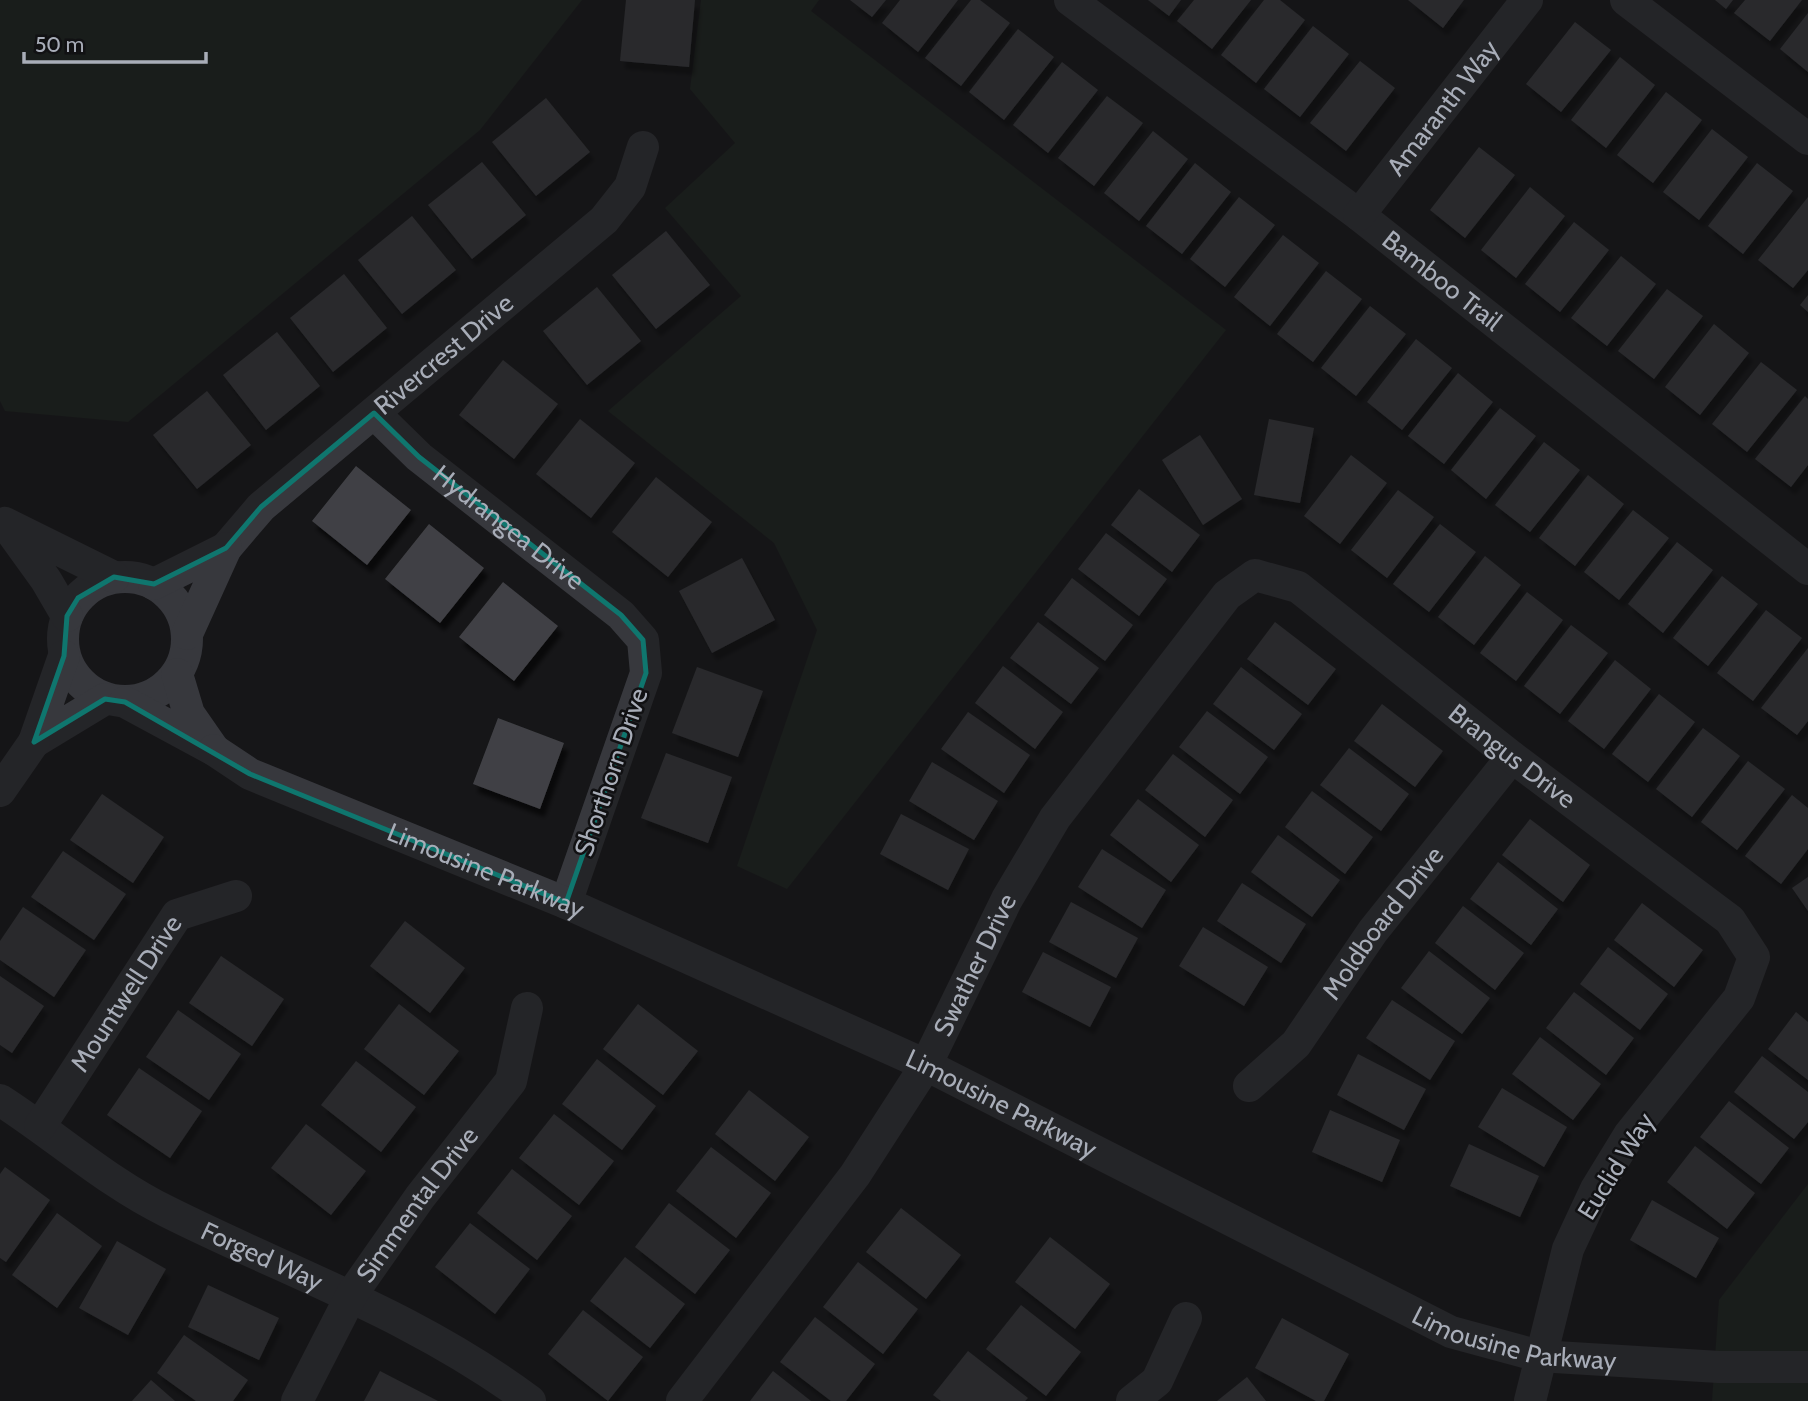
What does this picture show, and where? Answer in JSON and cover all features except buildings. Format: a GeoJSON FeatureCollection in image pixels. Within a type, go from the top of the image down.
{"type":"FeatureCollection","features":[{"type":"Feature","properties":{"kind":"street","name":"Bamboo Trail"},"geometry":{"type":"LineString","coordinates":[[1070,0],[1359,215],[1808,569]]}},
{"type":"Feature","properties":{"kind":"street","name":"Amaranth Way"},"geometry":{"type":"LineString","coordinates":[[1359,215],[1527,0]]}},
{"type":"Feature","properties":{"kind":"street"},"geometry":{"type":"LineString","coordinates":[[1626,0],[1808,139]]}},
{"type":"Feature","properties":{"kind":"street","name":"Rivercrest Drive"},"geometry":{"type":"LineString","coordinates":[[187,634],[226,548],[261,507],[604,220],[630,187],[643,148]]}},
{"type":"Feature","properties":{"kind":"street","name":"Hydrangea Drive"},"geometry":{"type":"LineString","coordinates":[[374,413],[419,457],[621,615],[643,639]]}},
{"type":"Feature","properties":{"kind":"street"},"geometry":{"type":"LineString","coordinates":[[3,520],[114,578]]}},
{"type":"Feature","properties":{"kind":"street"},"geometry":{"type":"LineString","coordinates":[[3,520],[46,580],[67,615]]}},
{"type":"Feature","properties":{"kind":"street","name":"Rivercrest Drive"},"geometry":{"type":"LineString","coordinates":[[154,584],[226,548]]}},
{"type":"Feature","properties":{"kind":"street","name":"Brangus Drive"},"geometry":{"type":"LineString","coordinates":[[1255,575],[1298,587],[1512,757],[1730,920],[1754,957]]}},
{"type":"Feature","properties":{"kind":"street","name":"Swather Drive"},"geometry":{"type":"LineString","coordinates":[[682,1401],[855,1175],[926,1065],[1007,899],[1055,818],[1227,595],[1255,575]]}},
{"type":"Feature","properties":{"kind":"street"},"geometry":{"type":"LineString","coordinates":[[34,742],[115,700],[145,698],[163,688],[177,674],[185,654],[187,634],[182,614],[171,596],[154,584],[134,577],[114,578],[94,585],[78,598],[67,615],[62,635],[64,656],[73,674],[87,689],[115,700]]}},
{"type":"Feature","properties":{"kind":"street","name":"Shorthorn Drive"},"geometry":{"type":"LineString","coordinates":[[566,904],[646,673],[643,639]]}},
{"type":"Feature","properties":{"kind":"street"},"geometry":{"type":"LineString","coordinates":[[0,792],[34,742],[64,656]]}},
{"type":"Feature","properties":{"kind":"street","name":"Limousine Parkway"},"geometry":{"type":"LineString","coordinates":[[177,674],[189,714],[214,750]]}},
{"type":"Feature","properties":{"kind":"street","name":"Limousine Parkway"},"geometry":{"type":"LineString","coordinates":[[115,700],[214,750],[250,774],[566,904],[926,1065],[1451,1332],[1539,1356],[1719,1367],[1808,1367]]}},
{"type":"Feature","properties":{"kind":"street","name":"Moldboard Drive"},"geometry":{"type":"LineString","coordinates":[[1249,1086],[1296,1044],[1373,931],[1512,757]]}},
{"type":"Feature","properties":{"kind":"street","name":"Mountwell Drive"},"geometry":{"type":"LineString","coordinates":[[40,1126],[177,915],[236,896]]}},
{"type":"Feature","properties":{"kind":"street","name":"Euclid Way"},"geometry":{"type":"LineString","coordinates":[[1530,1401],[1567,1250],[1597,1189],[1629,1135],[1739,998],[1754,957]]}},
{"type":"Feature","properties":{"kind":"street","name":"Simmental Drive"},"geometry":{"type":"LineString","coordinates":[[297,1401],[352,1294],[421,1197],[511,1081],[527,1008]]}},
{"type":"Feature","properties":{"kind":"street","name":"Forged Way"},"geometry":{"type":"LineString","coordinates":[[0,1100],[110,1177],[165,1211],[352,1294],[440,1340],[530,1401]]}},
{"type":"Feature","properties":{"kind":"street"},"geometry":{"type":"LineString","coordinates":[[1132,1401],[1157,1381],[1186,1318]]}},
{"type":"Feature","properties":{"kind":"highlighted area"},"geometry":{"type":"Polygon","coordinates":[[[374,413],[419,457],[621,615],[643,640],[646,673],[566,903],[250,774],[125,702],[105,699],[34,742],[64,656],[67,616],[78,598],[114,577],[154,584],[226,548],[261,507],[374,413]]]}},
{"type":"Feature","properties":{"kind":"shaded area"},"geometry":{"type":"Polygon","coordinates":[[[0,0],[582,0],[480,130],[128,422],[5,411],[0,401],[0,0]]]}},
{"type":"Feature","properties":{"kind":"shaded area"},"geometry":{"type":"Polygon","coordinates":[[[701,0],[819,0],[811,11],[1226,330],[787,889],[737,866],[817,630],[774,543],[608,411],[741,296],[665,208],[735,143],[690,89],[701,0]]]}},
{"type":"Feature","properties":{"kind":"shaded area"},"geometry":{"type":"Polygon","coordinates":[[[1808,1184],[1808,1401],[1712,1401],[1719,1300],[1808,1184]]]}}]}
